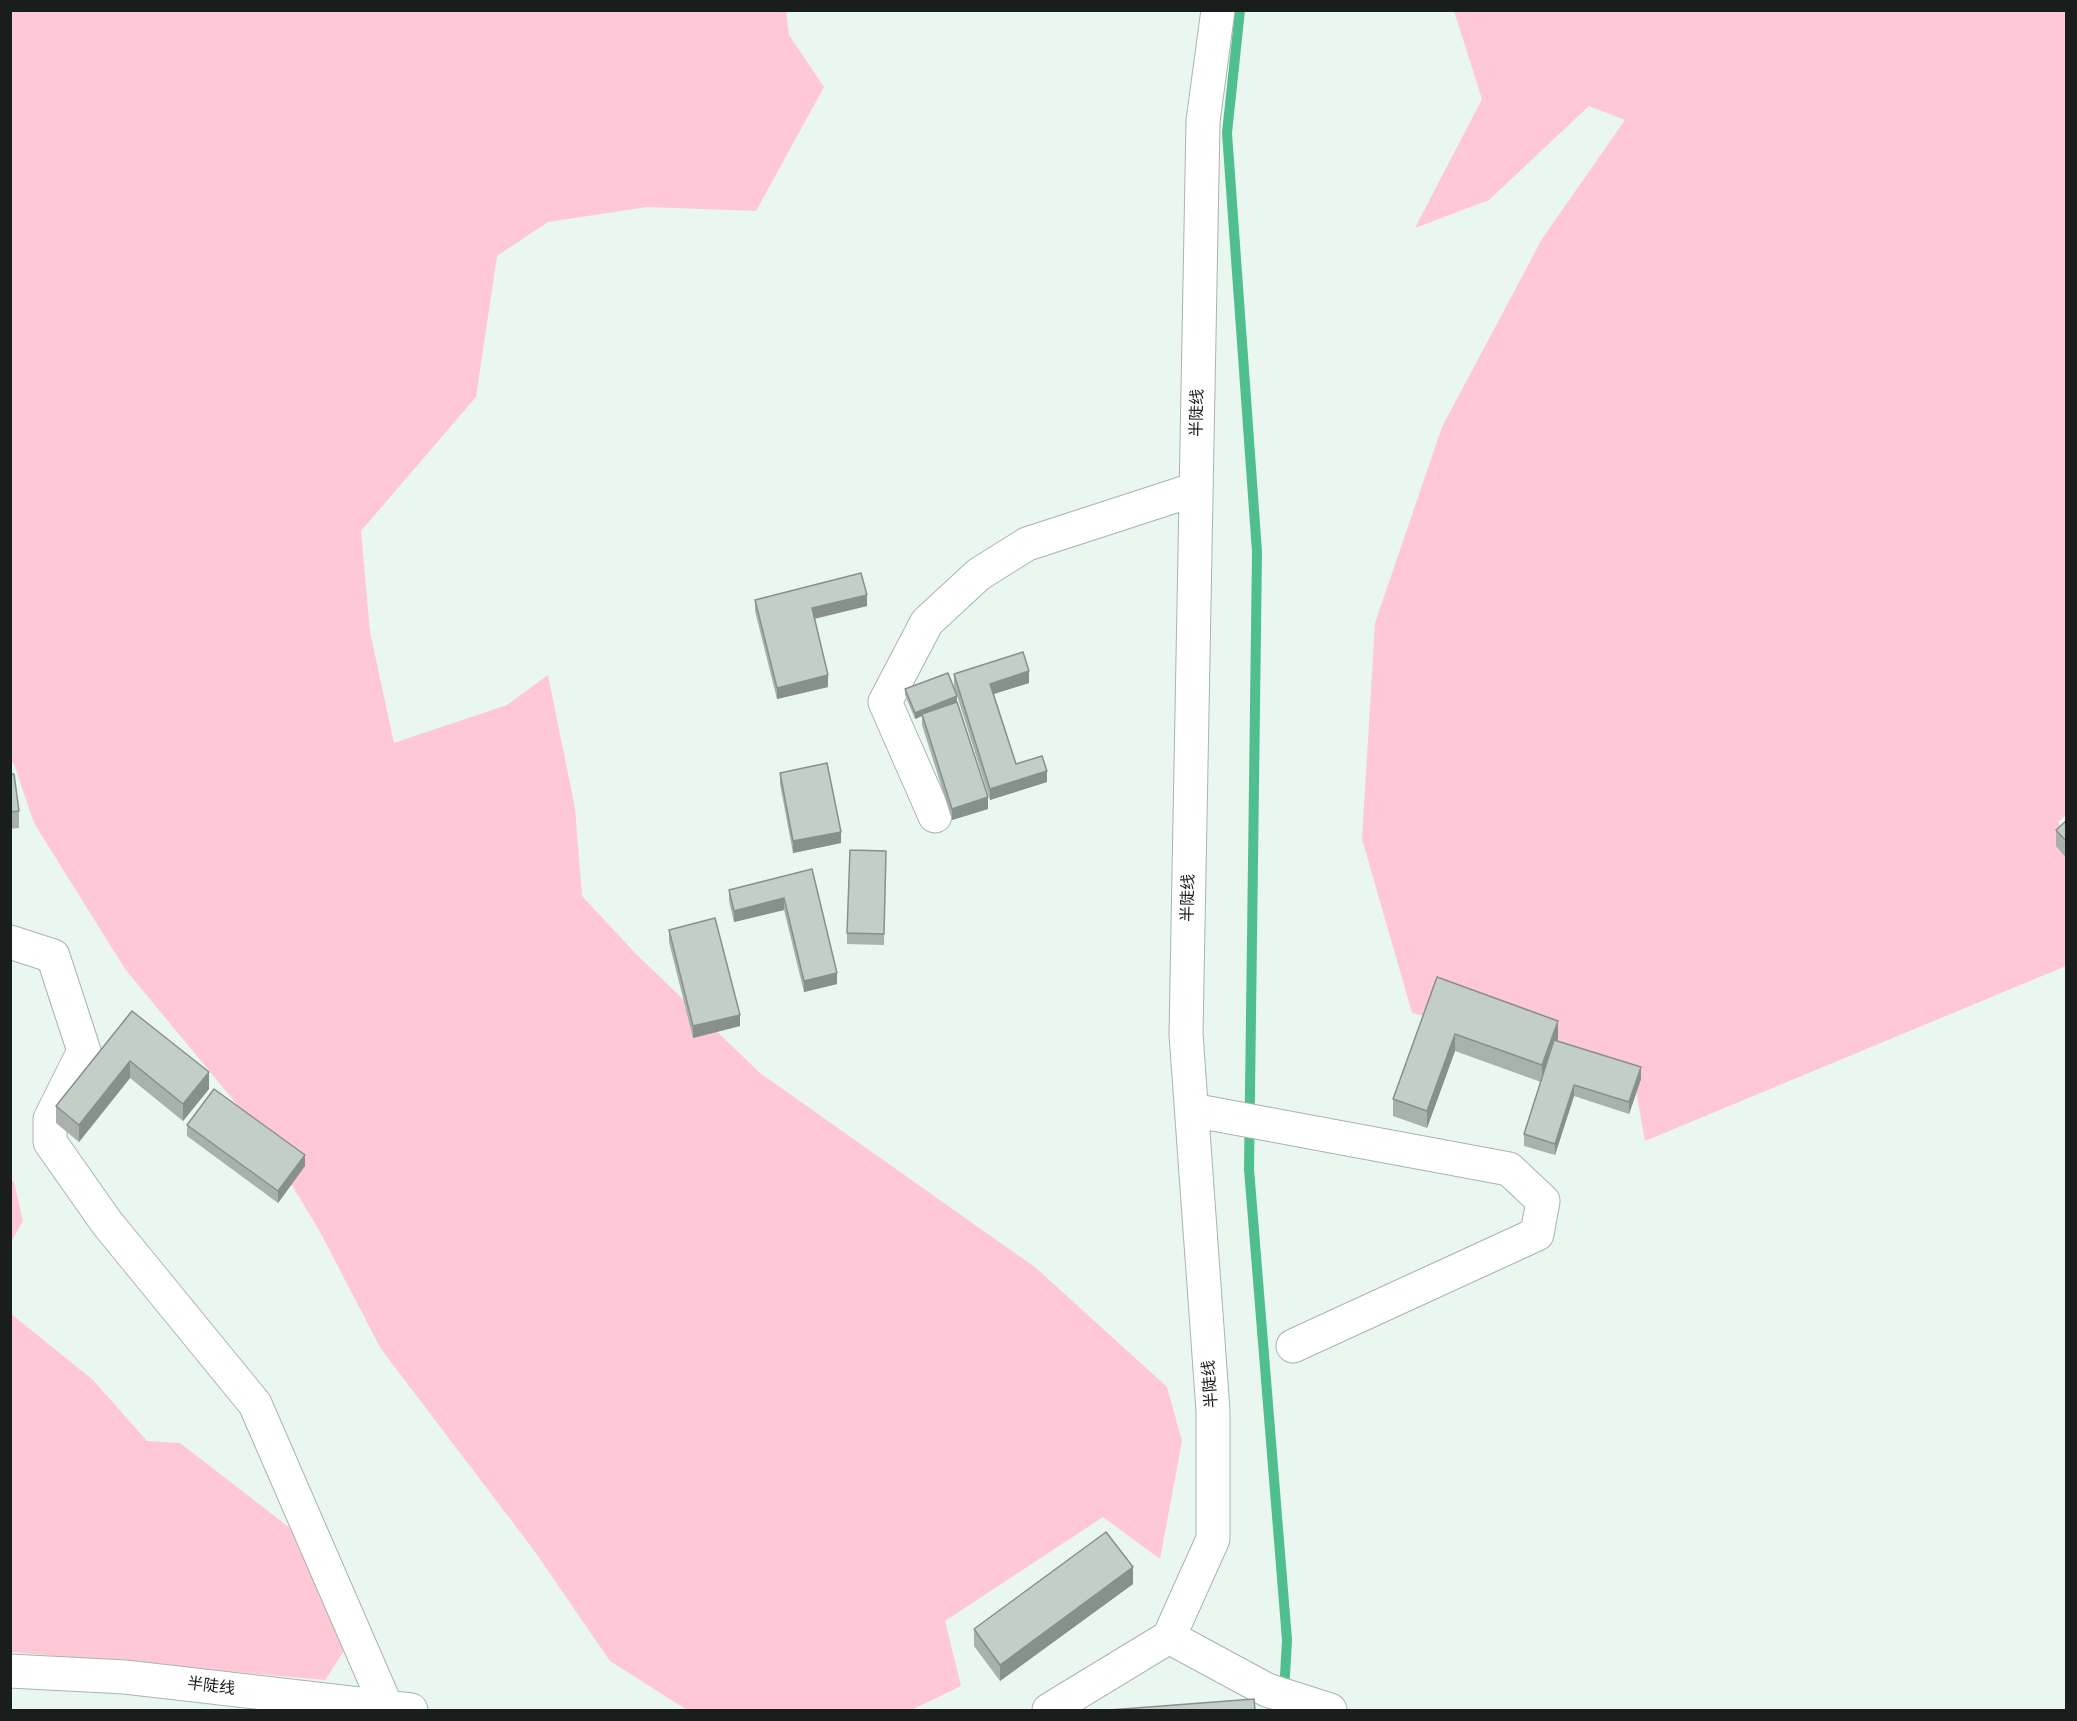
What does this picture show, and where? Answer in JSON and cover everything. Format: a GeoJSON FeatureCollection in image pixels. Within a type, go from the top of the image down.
{"type":"FeatureCollection","features":[{"type":"Feature","properties":{"kind":"street","name":"半陡线"},"geometry":{"type":"LineString","coordinates":[[1168,1637],[1213,1539],[1213,1411],[1186,1034],[1203,121],[1218,10]]}},
{"type":"Feature","properties":{"kind":"street"},"geometry":{"type":"LineString","coordinates":[[935,816],[885,702],[927,622],[979,574],[1027,543],[1196,489]]}},
{"type":"Feature","properties":{"kind":"street"},"geometry":{"type":"LineString","coordinates":[[10,942],[53,956],[84,1051],[50,1119],[50,1142],[107,1223],[255,1404],[399,1709]]}},
{"type":"Feature","properties":{"kind":"street"},"geometry":{"type":"LineString","coordinates":[[1192,1110],[1509,1169],[1543,1201],[1537,1234],[1293,1346]]}},
{"type":"Feature","properties":{"kind":"street"},"geometry":{"type":"LineString","coordinates":[[1049,1710],[1168,1637],[1267,1690],[1319,1707]]}},
{"type":"Feature","properties":{"kind":"street","name":"半陡线"},"geometry":{"type":"LineString","coordinates":[[10,1671],[125,1677],[399,1709]]}},
{"type":"Feature","properties":{"kind":"shaded area"},"geometry":{"type":"Polygon","coordinates":[[[10,11],[786,11],[789,35],[824,87],[756,211],[647,207],[548,222],[497,256],[476,397],[361,531],[370,632],[394,743],[507,705],[548,675],[575,808],[582,896],[636,954],[760,1073],[1036,1268],[1167,1387],[1182,1441],[1160,1559],[1103,1517],[945,1621],[961,1686],[911,1710],[687,1710],[610,1661],[533,1549],[381,1349],[319,1230],[259,1131],[125,969],[34,823],[14,764],[11,763],[10,11]]]}},
{"type":"Feature","properties":{"kind":"shaded area"},"geometry":{"type":"Polygon","coordinates":[[[1454,11],[2066,11],[2066,815],[2058,822],[2066,838],[2066,966],[1645,1141],[1632,1069],[1412,1013],[1362,839],[1375,623],[1442,427],[1542,239],[1625,120],[1589,106],[1489,200],[1415,228],[1482,99],[1454,11]]]}},
{"type":"Feature","properties":{"kind":"shaded area"},"geometry":{"type":"Polygon","coordinates":[[[11,1180],[14,1182],[23,1221],[11,1242],[11,1180]]]}},
{"type":"Feature","properties":{"kind":"shaded area"},"geometry":{"type":"Polygon","coordinates":[[[10,1313],[93,1380],[147,1441],[180,1443],[290,1528],[355,1634],[325,1680],[11,1652],[10,1313]]]}},
{"type":"Feature","properties":{"kind":"building"},"geometry":{"type":"Polygon","coordinates":[[[861,573],[867,595],[812,608],[828,675],[777,688],[755,600],[861,573]]]}},
{"type":"Feature","properties":{"kind":"building"},"geometry":{"type":"Polygon","coordinates":[[[1023,652],[1029,671],[990,684],[1016,764],[1042,756],[1047,771],[990,789],[954,674],[1023,652]]]}},
{"type":"Feature","properties":{"kind":"building"},"geometry":{"type":"Polygon","coordinates":[[[948,673],[957,696],[915,713],[905,689],[948,673]]]}},
{"type":"Feature","properties":{"kind":"building"},"geometry":{"type":"Polygon","coordinates":[[[957,702],[988,797],[952,809],[922,714],[957,702]]]}},
{"type":"Feature","properties":{"kind":"building"},"geometry":{"type":"Polygon","coordinates":[[[827,763],[841,832],[793,841],[780,773],[827,763]]]}},
{"type":"Feature","properties":{"kind":"building"},"geometry":{"type":"Polygon","coordinates":[[[10,774],[14,774],[19,811],[10,812],[10,774]]]}},
{"type":"Feature","properties":{"kind":"building"},"geometry":{"type":"Polygon","coordinates":[[[2067,820],[2067,842],[2056,830],[2067,820]]]}},
{"type":"Feature","properties":{"kind":"building"},"geometry":{"type":"Polygon","coordinates":[[[850,850],[886,851],[884,934],[847,933],[850,850]]]}},
{"type":"Feature","properties":{"kind":"building"},"geometry":{"type":"Polygon","coordinates":[[[812,869],[837,973],[804,981],[784,898],[734,911],[729,890],[812,869]]]}},
{"type":"Feature","properties":{"kind":"building"},"geometry":{"type":"Polygon","coordinates":[[[715,918],[740,1015],[693,1026],[669,930],[715,918]]]}},
{"type":"Feature","properties":{"kind":"building"},"geometry":{"type":"Polygon","coordinates":[[[1437,977],[1558,1021],[1542,1065],[1455,1034],[1427,1111],[1393,1099],[1437,977]]]}},
{"type":"Feature","properties":{"kind":"building"},"geometry":{"type":"Polygon","coordinates":[[[132,1011],[209,1072],[183,1104],[130,1061],[79,1125],[56,1106],[132,1011]]]}},
{"type":"Feature","properties":{"kind":"building"},"geometry":{"type":"Polygon","coordinates":[[[1554,1040],[1641,1067],[1629,1102],[1574,1085],[1555,1144],[1524,1134],[1554,1040]]]}},
{"type":"Feature","properties":{"kind":"building"},"geometry":{"type":"Polygon","coordinates":[[[214,1089],[305,1155],[278,1191],[187,1125],[214,1089]]]}},
{"type":"Feature","properties":{"kind":"building"},"geometry":{"type":"Polygon","coordinates":[[[1106,1532],[1133,1567],[1000,1665],[974,1629],[1106,1532]]]}},
{"type":"Feature","properties":{"kind":"building"},"geometry":{"type":"Polygon","coordinates":[[[1254,1699],[1255,1710],[1109,1710],[1254,1699]]]}},
{"type":"Feature","properties":{"kind":"waterway"},"geometry":{"type":"LineString","coordinates":[[1240,10],[1227,133],[1257,552],[1249,1169],[1287,1640],[1284,1693]]}}]}
